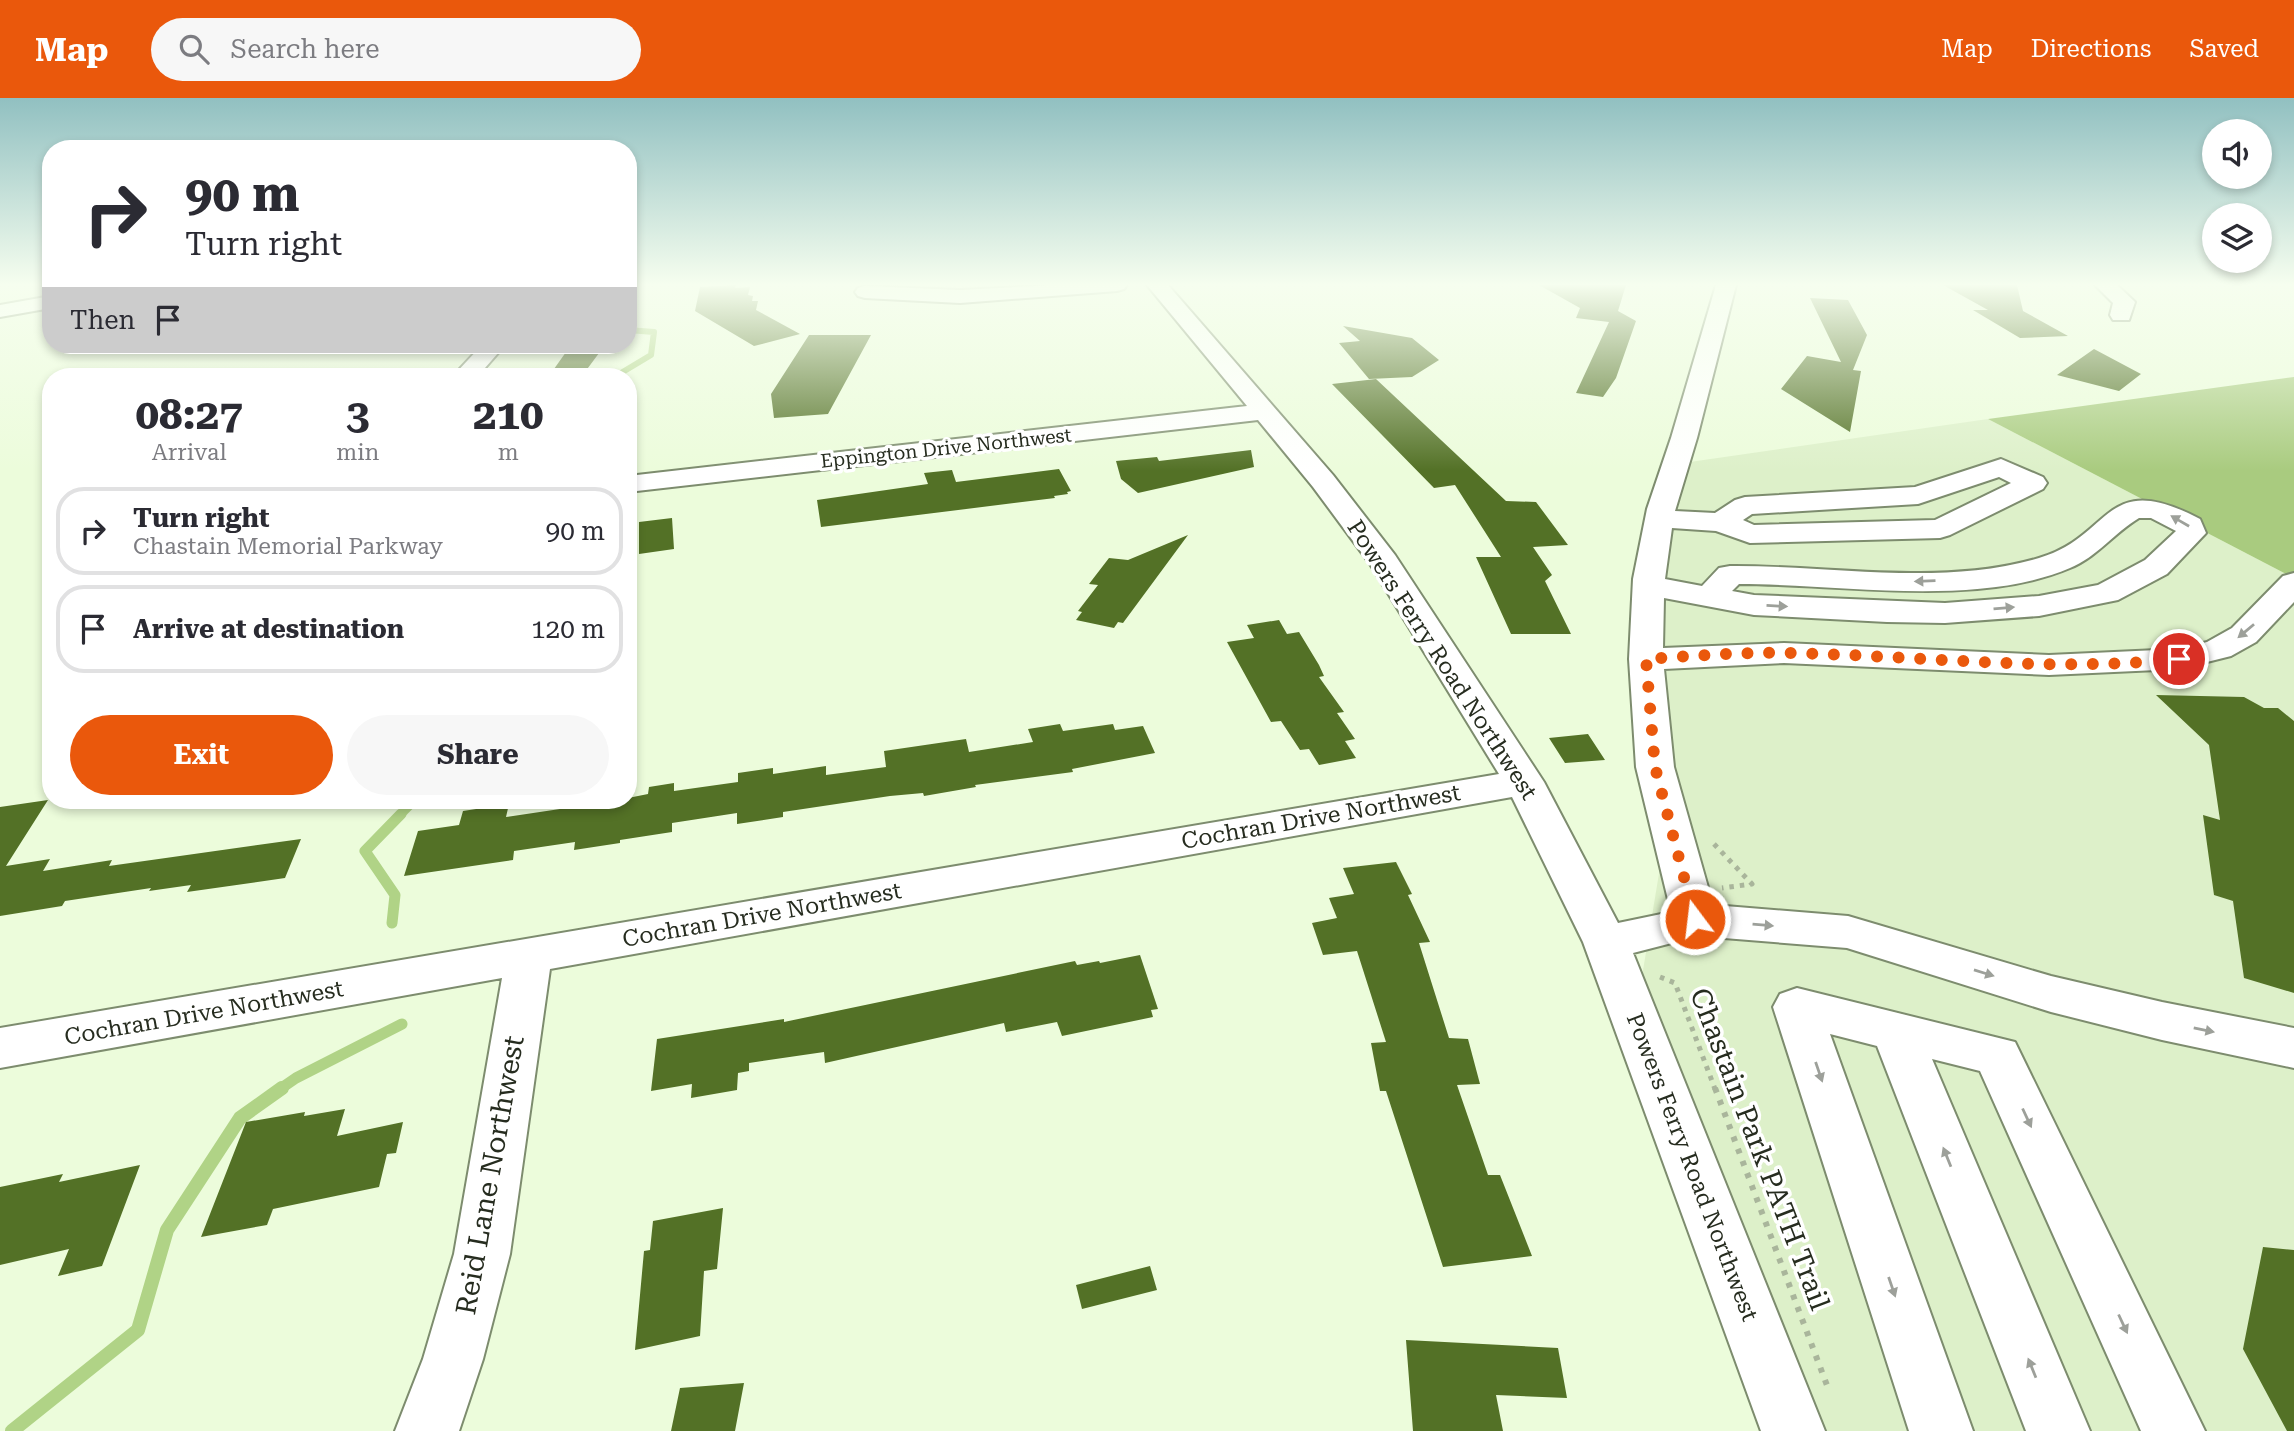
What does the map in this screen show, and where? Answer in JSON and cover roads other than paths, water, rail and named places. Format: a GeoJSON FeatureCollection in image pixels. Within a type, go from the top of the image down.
{"type":"FeatureCollection","features":[{"type":"Feature","properties":{"kind":"street","name":"Powers Ferry Road Northwest"},"geometry":{"type":"LineString","coordinates":[[1209,347],[1322,481],[1384,562],[1622,939],[1793,1431]]}},
{"type":"Feature","properties":{"kind":"street"},"geometry":{"type":"LineString","coordinates":[[1622,939],[1679,927],[1691,906],[1655,767],[1646,659],[1649,586],[1659,520],[1709,347]]}},
{"type":"Feature","properties":{"kind":"street"},"geometry":{"type":"LineString","coordinates":[[472,368],[486,354]]}},
{"type":"Feature","properties":{"kind":"street","name":"Eppington Drive Northwest"},"geometry":{"type":"LineString","coordinates":[[637,483],[1264,412]]}},
{"type":"Feature","properties":{"kind":"street"},"geometry":{"type":"LineString","coordinates":[[1659,520],[1721,522],[1750,534],[1940,529],[2033,483],[2001,467],[1918,495],[1745,506],[1721,522]]}},
{"type":"Feature","properties":{"kind":"street"},"geometry":{"type":"LineString","coordinates":[[1649,586],[1709,597],[1755,605],[1887,612],[1945,613],[2039,606],[2107,593],[2156,567],[2191,533],[2190,525],[2174,516],[2151,509],[2129,511],[2086,547],[2052,565],[1999,576],[1921,582],[1730,575],[1709,597]]}},
{"type":"Feature","properties":{"kind":"street"},"geometry":{"type":"LineString","coordinates":[[1646,659],[1784,653],[2049,665],[2179,659],[2218,649],[2244,635],[2294,583]]}},
{"type":"Feature","properties":{"kind":"street","name":"Cochran Drive Northwest"},"geometry":{"type":"LineString","coordinates":[[0,1048],[1524,782]]}},
{"type":"Feature","properties":{"kind":"street"},"geometry":{"type":"LineString","coordinates":[[1691,906],[1848,932],[2051,994],[2162,1021],[2294,1048]]}},
{"type":"Feature","properties":{"kind":"street","name":"Reid Lane Northwest"},"geometry":{"type":"LineString","coordinates":[[428,1431],[453,1359],[482,1254],[528,956]]}},
{"type":"Feature","properties":{"kind":"street"},"geometry":{"type":"LineString","coordinates":[[1941,1431],[1797,1007],[1998,1056],[2173,1431]]}},
{"type":"Feature","properties":{"kind":"street"},"geometry":{"type":"LineString","coordinates":[[1896,1031],[2058,1431]]}},
{"type":"Feature","properties":{"kind":"waterway"},"geometry":{"type":"LineString","coordinates":[[629,368],[651,355],[652,347]]}},
{"type":"Feature","properties":{"kind":"waterway"},"geometry":{"type":"LineString","coordinates":[[401,814],[406,809]]}},
{"type":"Feature","properties":{"kind":"waterway"},"geometry":{"type":"LineString","coordinates":[[392,923],[395,895],[365,851],[401,814]]}},
{"type":"Feature","properties":{"kind":"waterway"},"geometry":{"type":"LineString","coordinates":[[280,1089],[296,1078],[402,1024]]}},
{"type":"Feature","properties":{"kind":"waterway"},"geometry":{"type":"LineString","coordinates":[[12,1431],[138,1330],[167,1230],[240,1118],[282,1088]]}}]}
